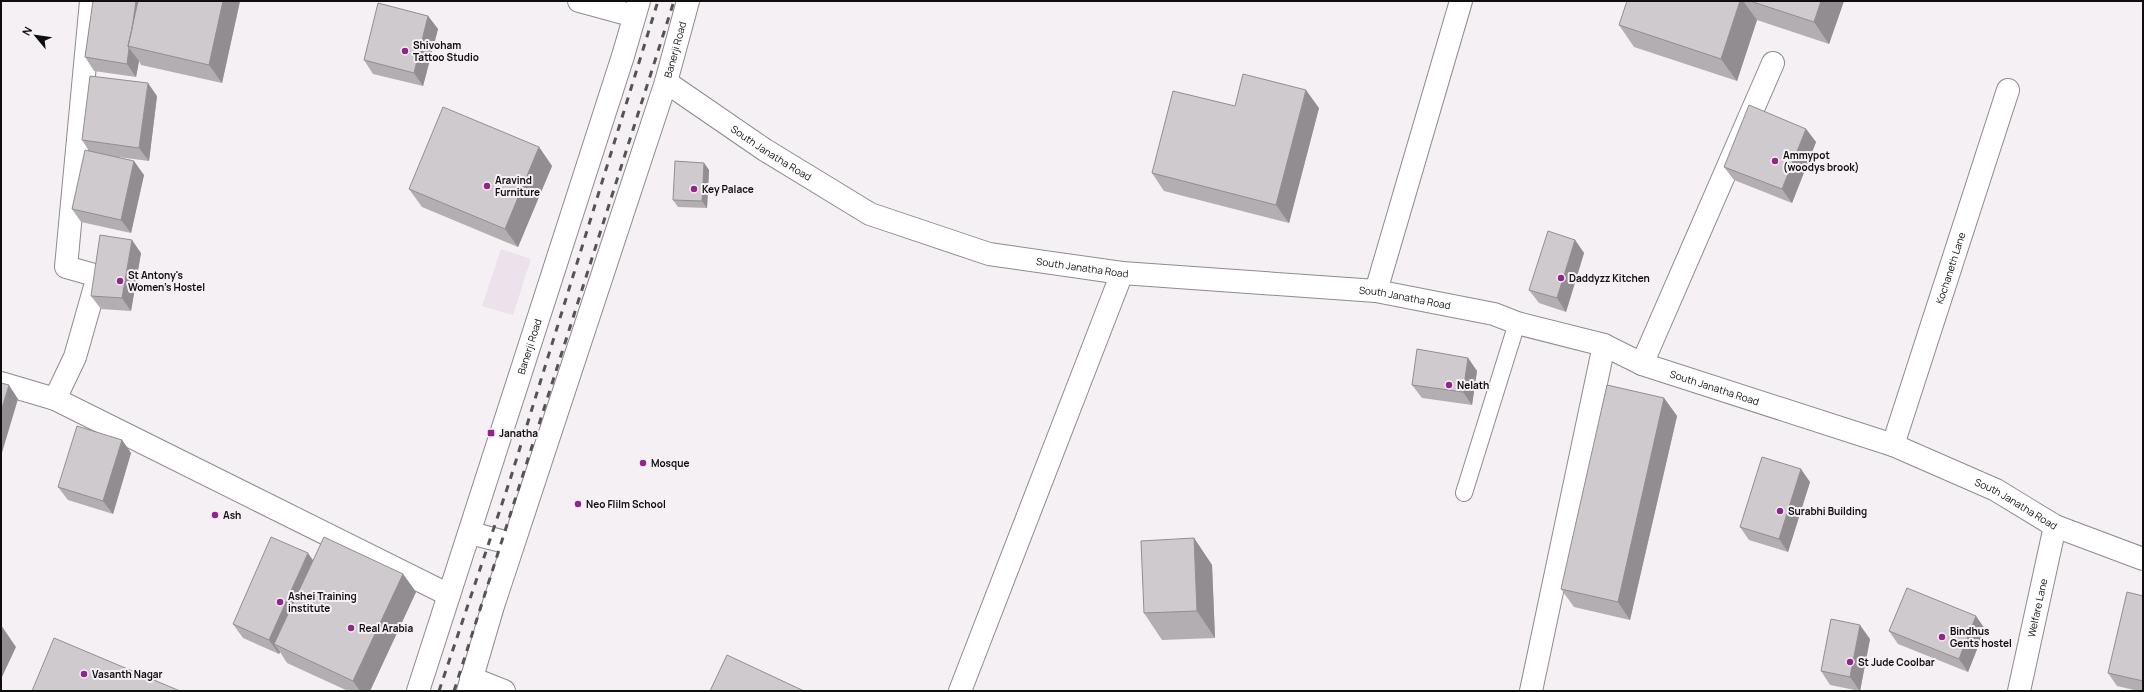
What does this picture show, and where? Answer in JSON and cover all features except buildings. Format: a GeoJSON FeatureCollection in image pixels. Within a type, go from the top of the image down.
{"type":"FeatureCollection","features":[{"type":"Feature","properties":{"kind":"street"},"geometry":{"type":"LineString","coordinates":[[55,399],[75,356],[98,276],[66,267],[91,1]]}},
{"type":"Feature","properties":{"kind":"street"},"geometry":{"type":"LineString","coordinates":[[579,1],[637,9]]}},
{"type":"Feature","properties":{"kind":"street","name":"Banerji Road"},"geometry":{"type":"LineString","coordinates":[[469,685],[513,544],[666,82],[688,1]]}},
{"type":"Feature","properties":{"kind":"street"},"geometry":{"type":"LineString","coordinates":[[1376,290],[1461,1]]}},
{"type":"Feature","properties":{"kind":"street","name":"Banerji Road"},"geometry":{"type":"LineString","coordinates":[[418,691],[470,533],[637,9]]}},
{"type":"Feature","properties":{"kind":"street"},"geometry":{"type":"LineString","coordinates":[[1642,364],[1774,63]]}},
{"type":"Feature","properties":{"kind":"street","name":"South Janatha Road"},"geometry":{"type":"LineString","coordinates":[[666,82],[765,150],[870,214],[989,254],[1122,273],[1376,290],[1494,314],[1517,322],[1604,345],[1642,364],[1893,445],[1996,490],[2055,526],[2143,558]]}},
{"type":"Feature","properties":{"kind":"street","name":"Kochaneth Lane"},"geometry":{"type":"LineString","coordinates":[[1893,445],[2008,90]]}},
{"type":"Feature","properties":{"kind":"street"},"geometry":{"type":"LineString","coordinates":[[960,691],[1122,273]]}},
{"type":"Feature","properties":{"kind":"street"},"geometry":{"type":"LineString","coordinates":[[1531,691],[1604,345]]}},
{"type":"Feature","properties":{"kind":"street"},"geometry":{"type":"LineString","coordinates":[[1,383],[55,399],[449,595]]}},
{"type":"Feature","properties":{"kind":"street","name":"Welfare Lane"},"geometry":{"type":"LineString","coordinates":[[2019,691],[2055,526]]}},
{"type":"Feature","properties":{"kind":"street"},"geometry":{"type":"LineString","coordinates":[[470,533],[513,544]]}},
{"type":"Feature","properties":{"kind":"street"},"geometry":{"type":"LineString","coordinates":[[469,685],[504,691]]}},
{"type":"Feature","properties":{"kind":"lane"},"geometry":{"type":"LineString","coordinates":[[1464,493],[1517,322]]}},
{"type":"Feature","properties":{"kind":"shaded area"},"geometry":{"type":"Polygon","coordinates":[[[501,249],[531,259],[513,315],[482,306],[501,249]]]}},
{"type":"Feature","properties":{"kind":"railway"},"geometry":{"type":"LineString","coordinates":[[439,691],[510,480],[658,1]]}},
{"type":"Feature","properties":{"kind":"railway"},"geometry":{"type":"LineString","coordinates":[[454,691],[674,1]]}},
{"type":"Feature","properties":{"kind":"place","name":"Shivoham Tattoo Studio"},"geometry":{"type":"Point","coordinates":[405,51]}},
{"type":"Feature","properties":{"kind":"place","name":"Ammypot (woodys brook)"},"geometry":{"type":"Point","coordinates":[1775,161]}},
{"type":"Feature","properties":{"kind":"place","name":"Aravind Furniture"},"geometry":{"type":"Point","coordinates":[487,186]}},
{"type":"Feature","properties":{"kind":"place","name":"Key Palace"},"geometry":{"type":"Point","coordinates":[694,189]}},
{"type":"Feature","properties":{"kind":"place","name":"Daddyzz Kitchen"},"geometry":{"type":"Point","coordinates":[1561,278]}},
{"type":"Feature","properties":{"kind":"place","name":"St Antony's Women's Hostel"},"geometry":{"type":"Point","coordinates":[120,281]}},
{"type":"Feature","properties":{"kind":"place","name":"Nelath"},"geometry":{"type":"Point","coordinates":[1449,385]}},
{"type":"Feature","properties":{"kind":"place","name":"Janatha"},"geometry":{"type":"Point","coordinates":[491,433]}},
{"type":"Feature","properties":{"kind":"place","name":"Mosque"},"geometry":{"type":"Point","coordinates":[643,463]}},
{"type":"Feature","properties":{"kind":"place","name":"Neo FIilm School"},"geometry":{"type":"Point","coordinates":[578,504]}},
{"type":"Feature","properties":{"kind":"place","name":"Surabhi Building"},"geometry":{"type":"Point","coordinates":[1780,511]}},
{"type":"Feature","properties":{"kind":"place","name":"Ash"},"geometry":{"type":"Point","coordinates":[215,515]}},
{"type":"Feature","properties":{"kind":"place","name":"Ashei Training institute"},"geometry":{"type":"Point","coordinates":[280,602]}},
{"type":"Feature","properties":{"kind":"place","name":"Real Arabia"},"geometry":{"type":"Point","coordinates":[351,628]}},
{"type":"Feature","properties":{"kind":"place","name":"Bindhus Gents hostel"},"geometry":{"type":"Point","coordinates":[1942,637]}},
{"type":"Feature","properties":{"kind":"place","name":"St Jude Coolbar"},"geometry":{"type":"Point","coordinates":[1850,662]}},
{"type":"Feature","properties":{"kind":"place","name":"Vasanth Nagar"},"geometry":{"type":"Point","coordinates":[84,674]}}]}
